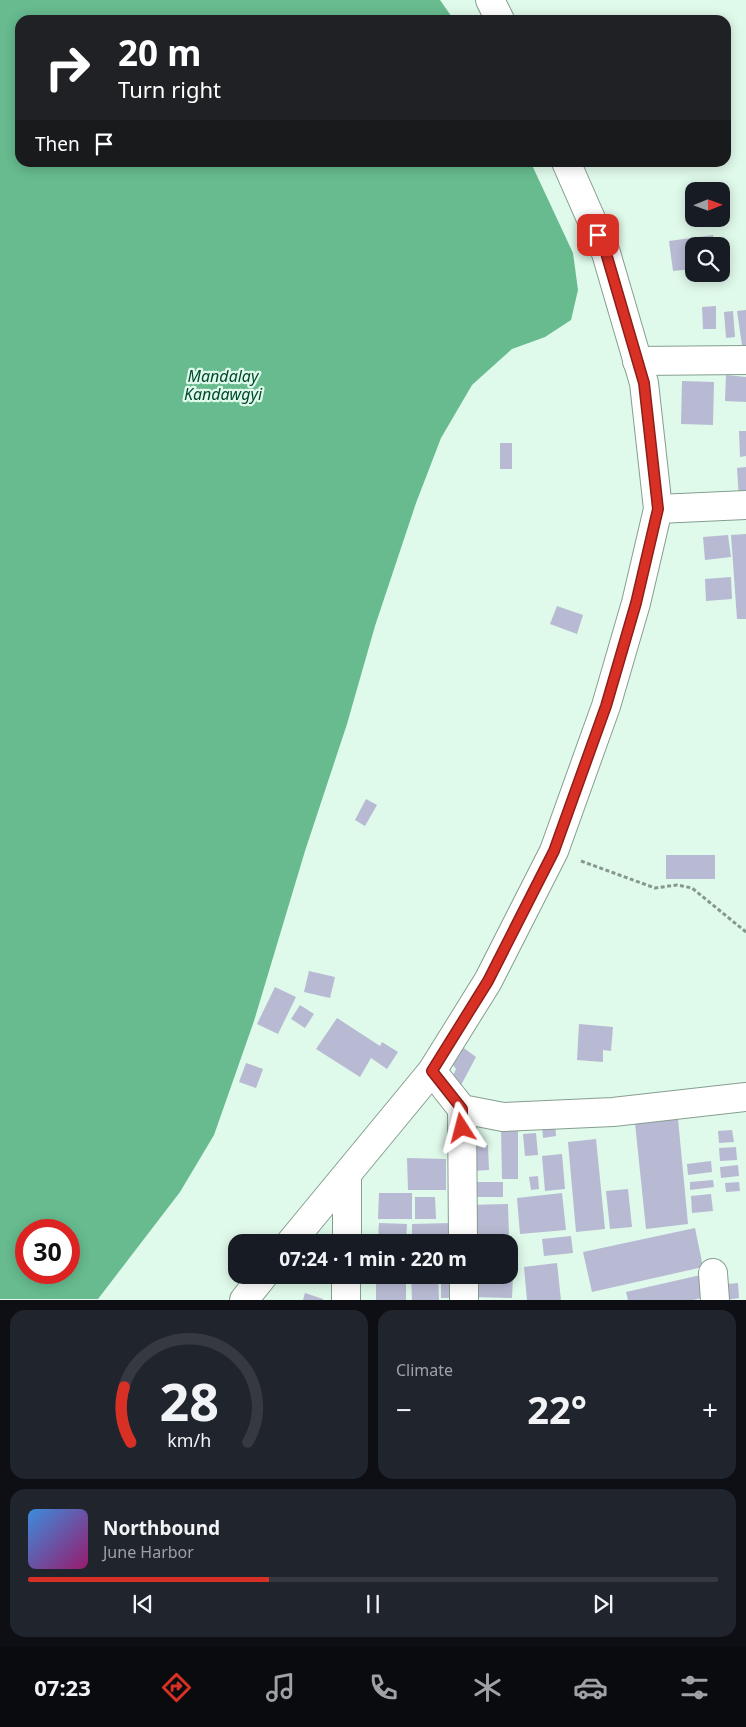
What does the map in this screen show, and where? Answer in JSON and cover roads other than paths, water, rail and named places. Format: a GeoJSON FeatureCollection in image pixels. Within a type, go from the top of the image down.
{"type":"FeatureCollection","features":[{"type":"Feature","properties":{"kind":"street"},"geometry":{"type":"LineString","coordinates":[[490,0],[498,15]]}},
{"type":"Feature","properties":{"kind":"street"},"geometry":{"type":"LineString","coordinates":[[298,1234],[432,1071],[488,981],[554,851],[606,706],[636,603],[658,509],[644,383],[606,253],[568,167]]}},
{"type":"Feature","properties":{"kind":"street"},"geometry":{"type":"LineString","coordinates":[[637,361],[746,360]]}},
{"type":"Feature","properties":{"kind":"street"},"geometry":{"type":"LineString","coordinates":[[658,509],[746,505]]}},
{"type":"Feature","properties":{"kind":"street"},"geometry":{"type":"LineString","coordinates":[[432,1071],[462,1109],[463,1234]]}},
{"type":"Feature","properties":{"kind":"street"},"geometry":{"type":"LineString","coordinates":[[462,1109],[503,1117],[614,1112],[746,1097]]}},
{"type":"Feature","properties":{"kind":"street"},"geometry":{"type":"LineString","coordinates":[[347,1175],[347,1234]]}},
{"type":"Feature","properties":{"kind":"street"},"geometry":{"type":"LineString","coordinates":[[244,1300],[257,1284]]}},
{"type":"Feature","properties":{"kind":"street"},"geometry":{"type":"LineString","coordinates":[[346,1284],[346,1300]]}},
{"type":"Feature","properties":{"kind":"street"},"geometry":{"type":"LineString","coordinates":[[464,1284],[464,1300]]}},
{"type":"Feature","properties":{"kind":"water","name":"Mandalay Kandawgyi"},"geometry":{"type":"Polygon","coordinates":[[[0,0],[440,0],[450,15],[15,15],[15,167],[533,167],[573,253],[578,290],[571,320],[545,337],[512,349],[472,385],[441,438],[416,503],[375,626],[347,724],[305,851],[254,1021],[214,1135],[180,1192],[98,1299],[0,1299],[0,0]]]}}]}
